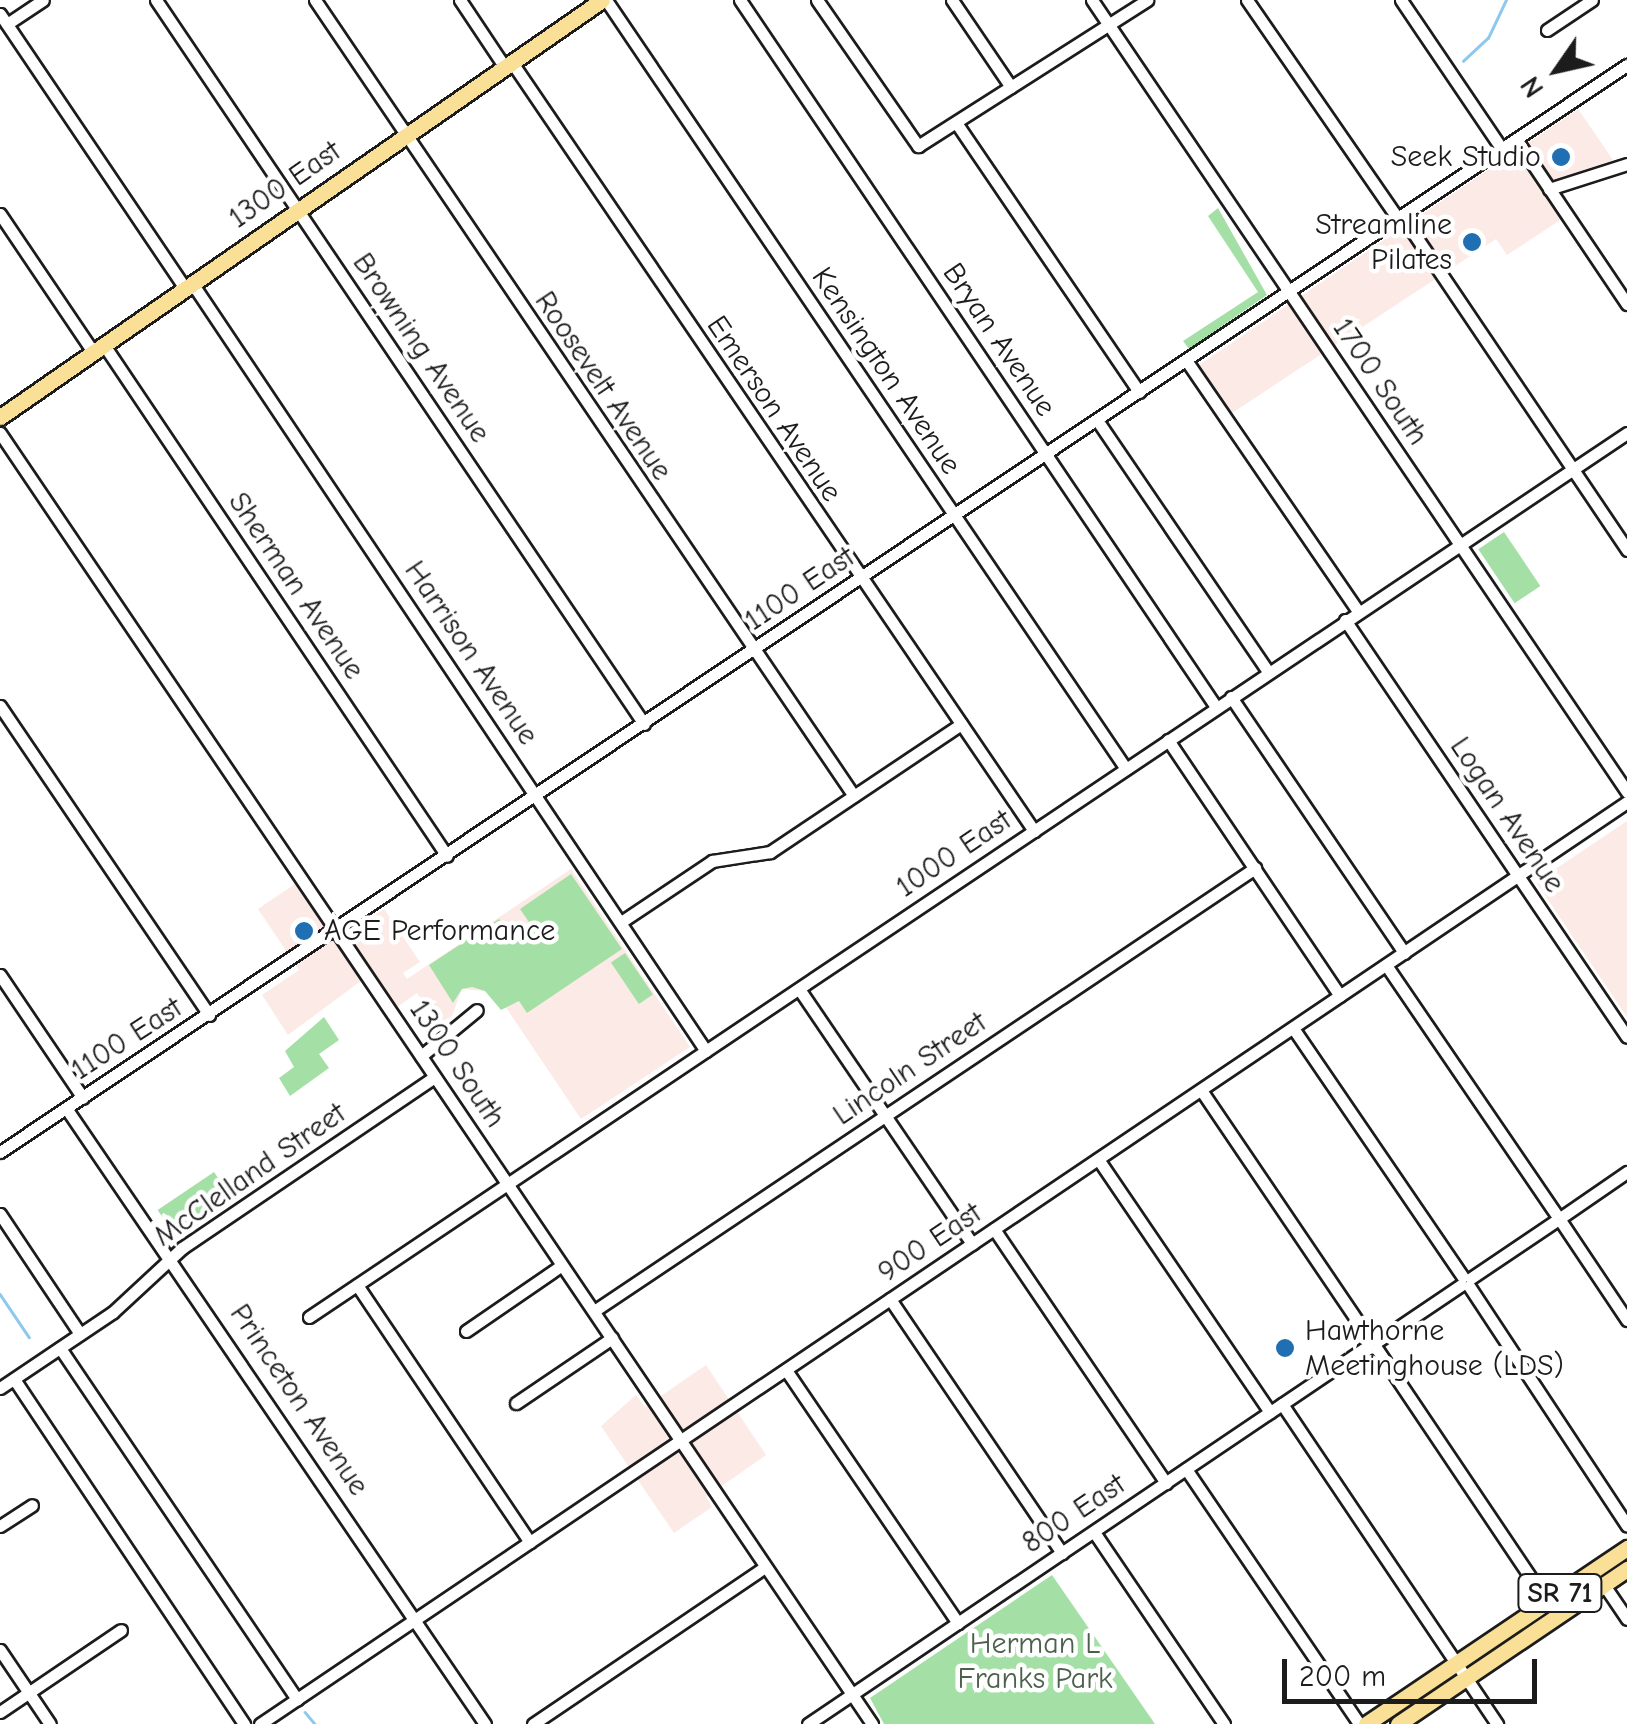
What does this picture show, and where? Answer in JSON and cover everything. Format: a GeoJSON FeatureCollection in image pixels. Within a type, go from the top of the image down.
{"type":"FeatureCollection","features":[{"type":"Feature","properties":{"kind":"main road","name":"1300 East"},"geometry":{"type":"LineString","coordinates":[[0,417],[507,63],[604,0]]}},
{"type":"Feature","properties":{"kind":"main road","name":"SR 71"},"geometry":{"type":"LineString","coordinates":[[1362,1724],[1627,1548]]}},
{"type":"Feature","properties":{"kind":"main road","name":"SR 71"},"geometry":{"type":"LineString","coordinates":[[1398,1724],[1627,1569]]}},
{"type":"Feature","properties":{"kind":"street"},"geometry":{"type":"LineString","coordinates":[[0,46],[7,25],[44,0]]}},
{"type":"Feature","properties":{"kind":"street","name":"Browning Avenue"},"geometry":{"type":"LineString","coordinates":[[156,0],[644,724]]}},
{"type":"Feature","properties":{"kind":"street","name":"Roosevelt Avenue"},"geometry":{"type":"LineString","coordinates":[[315,0],[854,796]]}},
{"type":"Feature","properties":{"kind":"street","name":"Emerson Avenue"},"geometry":{"type":"LineString","coordinates":[[460,0],[1034,831]]}},
{"type":"Feature","properties":{"kind":"street","name":"Kensington Avenue"},"geometry":{"type":"LineString","coordinates":[[604,0],[1126,769]]}},
{"type":"Feature","properties":{"kind":"street","name":"Bryan Avenue"},"geometry":{"type":"LineString","coordinates":[[740,0],[1216,708]]}},
{"type":"Feature","properties":{"kind":"street"},"geometry":{"type":"LineString","coordinates":[[817,0],[922,146],[1147,0]]}},
{"type":"Feature","properties":{"kind":"street"},"geometry":{"type":"LineString","coordinates":[[952,0],[1011,87]]}},
{"type":"Feature","properties":{"kind":"street","name":"1700 South"},"geometry":{"type":"LineString","coordinates":[[1092,0],[1627,792]]}},
{"type":"Feature","properties":{"kind":"street"},"geometry":{"type":"LineString","coordinates":[[1247,0],[1627,550]]}},
{"type":"Feature","properties":{"kind":"street"},"geometry":{"type":"LineString","coordinates":[[1401,0],[1502,149]]}},
{"type":"Feature","properties":{"kind":"street"},"geometry":{"type":"LineString","coordinates":[[1547,30],[1592,0]]}},
{"type":"Feature","properties":{"kind":"street","name":"Harrison Avenue"},"geometry":{"type":"LineString","coordinates":[[7,25],[537,796],[706,1051]]}},
{"type":"Feature","properties":{"kind":"street","name":"1100 East"},"geometry":{"type":"LineString","coordinates":[[0,1152],[1627,65]]}},
{"type":"Feature","properties":{"kind":"street"},"geometry":{"type":"LineString","coordinates":[[957,124],[1138,392]]}},
{"type":"Feature","properties":{"kind":"street"},"geometry":{"type":"LineString","coordinates":[[1516,139],[1627,304]]}},
{"type":"Feature","properties":{"kind":"street"},"geometry":{"type":"LineString","coordinates":[[1550,189],[1627,164]]}},
{"type":"Feature","properties":{"kind":"street","name":"Sherman Avenue"},"geometry":{"type":"LineString","coordinates":[[0,214],[98,348],[447,856]]}},
{"type":"Feature","properties":{"kind":"street"},"geometry":{"type":"LineString","coordinates":[[1186,360],[1358,612]]}},
{"type":"Feature","properties":{"kind":"street"},"geometry":{"type":"LineString","coordinates":[[1097,420],[1268,672]]}},
{"type":"Feature","properties":{"kind":"street","name":"1300 South"},"geometry":{"type":"LineString","coordinates":[[0,433],[872,1724]]}},
{"type":"Feature","properties":{"kind":"street","name":"1000 East"},"geometry":{"type":"LineString","coordinates":[[309,1317],[1627,433]]}},
{"type":"Feature","properties":{"kind":"street","name":"Logan Avenue"},"geometry":{"type":"LineString","coordinates":[[1345,620],[1627,1038]]}},
{"type":"Feature","properties":{"kind":"street"},"geometry":{"type":"LineString","coordinates":[[1231,698],[1404,953]]}},
{"type":"Feature","properties":{"kind":"street"},"geometry":{"type":"LineString","coordinates":[[0,706],[209,1015]]}},
{"type":"Feature","properties":{"kind":"street"},"geometry":{"type":"LineString","coordinates":[[620,922],[712,861],[767,854],[961,724]]}},
{"type":"Feature","properties":{"kind":"street"},"geometry":{"type":"LineString","coordinates":[[1168,740],[1340,996]]}},
{"type":"Feature","properties":{"kind":"street","name":"900 East"},"geometry":{"type":"LineString","coordinates":[[260,1724],[1627,802]]}},
{"type":"Feature","properties":{"kind":"street","name":"Lincoln Street"},"geometry":{"type":"LineString","coordinates":[[594,1312],[1255,868]]}},
{"type":"Feature","properties":{"kind":"street"},"geometry":{"type":"LineString","coordinates":[[1386,965],[1627,1320]]}},
{"type":"Feature","properties":{"kind":"street"},"geometry":{"type":"LineString","coordinates":[[0,975],[82,1098]]}},
{"type":"Feature","properties":{"kind":"street"},"geometry":{"type":"LineString","coordinates":[[799,989],[972,1244]]}},
{"type":"Feature","properties":{"kind":"street"},"geometry":{"type":"LineString","coordinates":[[421,1056],[468,1024],[477,1010]]}},
{"type":"Feature","properties":{"kind":"street"},"geometry":{"type":"LineString","coordinates":[[1293,1028],[1626,1518]]}},
{"type":"Feature","properties":{"kind":"street","name":"McClelland Street"},"geometry":{"type":"LineString","coordinates":[[0,1388],[80,1334],[172,1257],[435,1078]]}},
{"type":"Feature","properties":{"kind":"street"},"geometry":{"type":"LineString","coordinates":[[1200,1090],[1547,1602]]}},
{"type":"Feature","properties":{"kind":"street","name":"Princeton Avenue"},"geometry":{"type":"LineString","coordinates":[[66,1108],[172,1257],[486,1724]]}},
{"type":"Feature","properties":{"kind":"street"},"geometry":{"type":"LineString","coordinates":[[1098,1159],[1270,1412]]}},
{"type":"Feature","properties":{"kind":"street","name":"800 East"},"geometry":{"type":"LineString","coordinates":[[808,1724],[1627,1172]]}},
{"type":"Feature","properties":{"kind":"street"},"geometry":{"type":"LineString","coordinates":[[0,1214],[80,1334]]}},
{"type":"Feature","properties":{"kind":"street"},"geometry":{"type":"LineString","coordinates":[[994,1229],[1166,1483]]}},
{"type":"Feature","properties":{"kind":"street"},"geometry":{"type":"LineString","coordinates":[[466,1331],[562,1265]]}},
{"type":"Feature","properties":{"kind":"street"},"geometry":{"type":"LineString","coordinates":[[357,1285],[530,1542]]}},
{"type":"Feature","properties":{"kind":"street"},"geometry":{"type":"LineString","coordinates":[[890,1300],[1062,1552]]}},
{"type":"Feature","properties":{"kind":"street"},"geometry":{"type":"LineString","coordinates":[[516,1403],[612,1338]]}},
{"type":"Feature","properties":{"kind":"street"},"geometry":{"type":"LineString","coordinates":[[60,1348],[298,1699]]}},
{"type":"Feature","properties":{"kind":"street"},"geometry":{"type":"LineString","coordinates":[[786,1370],[958,1623]]}},
{"type":"Feature","properties":{"kind":"street"},"geometry":{"type":"LineString","coordinates":[[14,1379],[244,1724]]}},
{"type":"Feature","properties":{"kind":"street"},"geometry":{"type":"LineString","coordinates":[[1282,1404],[1497,1724]]}},
{"type":"Feature","properties":{"kind":"street"},"geometry":{"type":"LineString","coordinates":[[1186,1469],[1362,1724]]}},
{"type":"Feature","properties":{"kind":"street"},"geometry":{"type":"LineString","coordinates":[[0,1526],[32,1504]]}},
{"type":"Feature","properties":{"kind":"street"},"geometry":{"type":"LineString","coordinates":[[1094,1532],[1224,1724]]}},
{"type":"Feature","properties":{"kind":"street"},"geometry":{"type":"LineString","coordinates":[[533,1724],[765,1567]]}},
{"type":"Feature","properties":{"kind":"street"},"geometry":{"type":"LineString","coordinates":[[1604,1585],[1627,1619]]}},
{"type":"Feature","properties":{"kind":"street"},"geometry":{"type":"LineString","coordinates":[[0,1712],[121,1630]]}},
{"type":"Feature","properties":{"kind":"street"},"geometry":{"type":"LineString","coordinates":[[0,1650],[50,1724]]}},
{"type":"Feature","properties":{"kind":"shaded area"},"geometry":{"type":"Polygon","coordinates":[[[1578,109],[1613,160],[1540,185],[1562,219],[1507,255],[1496,239],[1229,415],[1196,367],[1578,109]]]}},
{"type":"Feature","properties":{"kind":"shaded area"},"geometry":{"type":"Polygon","coordinates":[[[1627,821],[1627,1017],[1536,882],[1627,821]]]}},
{"type":"Feature","properties":{"kind":"shaded area"},"geometry":{"type":"Polygon","coordinates":[[[571,869],[690,1047],[581,1119],[507,1009],[485,991],[462,989],[452,1016],[438,1024],[417,993],[397,1007],[373,972],[288,1035],[262,995],[299,970],[258,909],[295,884],[335,942],[384,909],[420,962],[403,973],[407,979],[571,869]]]}},
{"type":"Feature","properties":{"kind":"shaded area"},"geometry":{"type":"Polygon","coordinates":[[[706,1365],[766,1455],[706,1497],[712,1507],[674,1533],[601,1426],[636,1395],[645,1407],[706,1365]]]}},
{"type":"Feature","properties":{"kind":"green space"},"geometry":{"type":"Polygon","coordinates":[[[1218,208],[1267,295],[1189,349],[1183,341],[1258,292],[1208,216],[1218,208]]]}},
{"type":"Feature","properties":{"kind":"green space"},"geometry":{"type":"Polygon","coordinates":[[[1504,532],[1540,586],[1515,603],[1478,549],[1504,532]]]}},
{"type":"Feature","properties":{"kind":"green space"},"geometry":{"type":"Polygon","coordinates":[[[571,874],[622,949],[527,1013],[519,1001],[501,1010],[485,991],[472,987],[462,989],[453,1003],[429,965],[499,919],[515,936],[531,925],[520,909],[571,874]]]}},
{"type":"Feature","properties":{"kind":"green space"},"geometry":{"type":"Polygon","coordinates":[[[625,953],[653,994],[639,1004],[611,963],[625,953]]]}},
{"type":"Feature","properties":{"kind":"green space"},"geometry":{"type":"Polygon","coordinates":[[[324,1017],[339,1040],[319,1054],[329,1068],[290,1096],[279,1078],[294,1067],[285,1051],[324,1017]]]}},
{"type":"Feature","properties":{"kind":"green space"},"geometry":{"type":"Polygon","coordinates":[[[214,1172],[233,1200],[177,1238],[158,1210],[214,1172]]]}},
{"type":"Feature","properties":{"kind":"green space","name":"Herman L Franks Park"},"geometry":{"type":"Polygon","coordinates":[[[1052,1575],[1155,1724],[884,1724],[870,1698],[1052,1575]]]}},
{"type":"Feature","properties":{"kind":"waterway"},"geometry":{"type":"LineString","coordinates":[[1463,61],[1488,38],[1506,0]]}},
{"type":"Feature","properties":{"kind":"waterway"},"geometry":{"type":"LineString","coordinates":[[0,1294],[29,1337]]}},
{"type":"Feature","properties":{"kind":"waterway"},"geometry":{"type":"LineString","coordinates":[[305,1712],[315,1724]]}},
{"type":"Feature","properties":{"kind":"place","name":"Seek Studio"},"geometry":{"type":"Point","coordinates":[1561,157]}},
{"type":"Feature","properties":{"kind":"place","name":"Streamline Pilates"},"geometry":{"type":"Point","coordinates":[1472,242]}},
{"type":"Feature","properties":{"kind":"place","name":"AGE Performance"},"geometry":{"type":"Point","coordinates":[304,931]}},
{"type":"Feature","properties":{"kind":"place","name":"Hawthorne Meetinghouse (LDS)"},"geometry":{"type":"Point","coordinates":[1285,1348]}}]}
